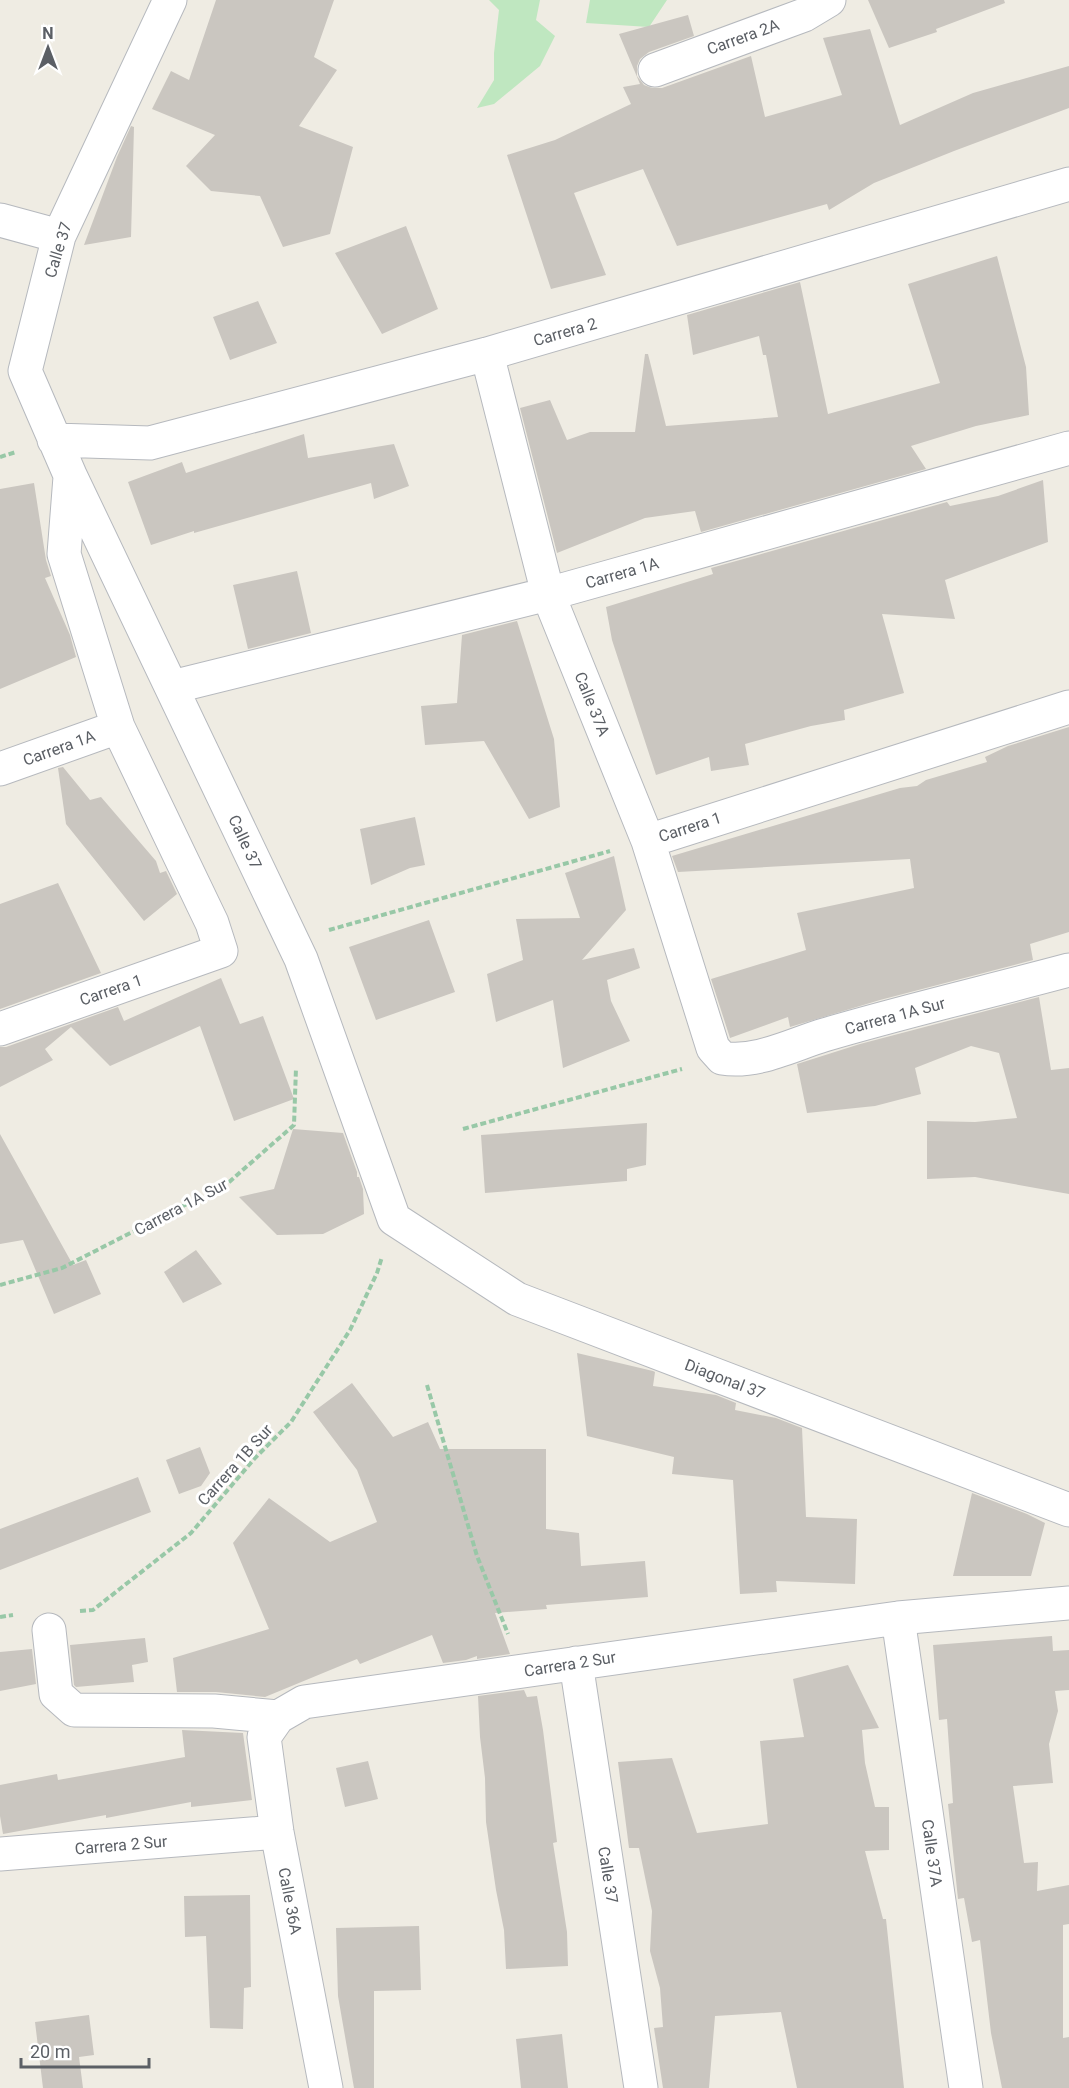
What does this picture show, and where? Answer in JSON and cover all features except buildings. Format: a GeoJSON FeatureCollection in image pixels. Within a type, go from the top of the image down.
{"type":"FeatureCollection","features":[{"type":"Feature","properties":{"kind":"street","name":"Calle 37"},"geometry":{"type":"LineString","coordinates":[[170,0],[59,236],[26,371],[70,475],[301,959],[394,1220]]}},
{"type":"Feature","properties":{"kind":"street","name":"Carrera 2A"},"geometry":{"type":"LineString","coordinates":[[655,70],[804,15],[829,0]]}},
{"type":"Feature","properties":{"kind":"street","name":"Carrera 2"},"geometry":{"type":"LineString","coordinates":[[54,440],[150,443],[487,354],[1069,184]]}},
{"type":"Feature","properties":{"kind":"street"},"geometry":{"type":"LineString","coordinates":[[0,220],[59,236]]}},
{"type":"Feature","properties":{"kind":"street","name":"Calle 37A"},"geometry":{"type":"LineString","coordinates":[[487,354],[548,594],[648,841],[718,1053]]}},
{"type":"Feature","properties":{"kind":"street","name":"Carrera 1A"},"geometry":{"type":"LineString","coordinates":[[172,687],[548,594],[1069,448]]}},
{"type":"Feature","properties":{"kind":"street","name":"Calle 37"},"geometry":{"type":"LineString","coordinates":[[70,475],[64,554],[118,727],[212,923],[221,951]]}},
{"type":"Feature","properties":{"kind":"street","name":"Carrera 1"},"geometry":{"type":"LineString","coordinates":[[648,841],[1069,708]]}},
{"type":"Feature","properties":{"kind":"street","name":"Carrera 1A"},"geometry":{"type":"LineString","coordinates":[[0,769],[118,727]]}},
{"type":"Feature","properties":{"kind":"street","name":"Carrera 1"},"geometry":{"type":"LineString","coordinates":[[0,1029],[221,951]]}},
{"type":"Feature","properties":{"kind":"street","name":"Carrera 1A Sur"},"geometry":{"type":"LineString","coordinates":[[718,1053],[738,1061],[757,1057],[824,1035],[1069,970]]}},
{"type":"Feature","properties":{"kind":"street","name":"Diagonal 37"},"geometry":{"type":"LineString","coordinates":[[394,1220],[517,1299],[1069,1510]]}},
{"type":"Feature","properties":{"kind":"street","name":"Carrera 2 Sur"},"geometry":{"type":"LineString","coordinates":[[278,1717],[303,1702],[898,1618],[1069,1604]]}},
{"type":"Feature","properties":{"kind":"street","name":"Calle 37A"},"geometry":{"type":"LineString","coordinates":[[898,1618],[966,2088]]}},
{"type":"Feature","properties":{"kind":"street"},"geometry":{"type":"LineString","coordinates":[[60,1621],[56,1694],[74,1710],[214,1711],[278,1717]]}},
{"type":"Feature","properties":{"kind":"street","name":"Calle 37"},"geometry":{"type":"LineString","coordinates":[[576,1663],[641,2088]]}},
{"type":"Feature","properties":{"kind":"street","name":"Calle 36A"},"geometry":{"type":"LineString","coordinates":[[278,1717],[264,1737],[277,1832],[326,2088]]}},
{"type":"Feature","properties":{"kind":"street","name":"Carrera 2 Sur"},"geometry":{"type":"LineString","coordinates":[[0,1854],[277,1832]]}},
{"type":"Feature","properties":{"kind":"path","name":"Carrera 1"},"geometry":{"type":"LineString","coordinates":[[319,933],[648,841]]}},
{"type":"Feature","properties":{"kind":"path"},"geometry":{"type":"LineString","coordinates":[[463,1129],[718,1053]]}},
{"type":"Feature","properties":{"kind":"path","name":"Carrera 1A Sur"},"geometry":{"type":"LineString","coordinates":[[0,1285],[62,1268],[228,1184],[294,1125],[297,1066]]}},
{"type":"Feature","properties":{"kind":"path","name":"Carrera 1B Sur"},"geometry":{"type":"LineString","coordinates":[[60,1621],[93,1610],[191,1533],[255,1458],[291,1422],[350,1330],[376,1273],[394,1220]]}},
{"type":"Feature","properties":{"kind":"path"},"geometry":{"type":"LineString","coordinates":[[427,1385],[477,1556],[523,1671]]}},
{"type":"Feature","properties":{"kind":"path"},"geometry":{"type":"LineString","coordinates":[[0,1617],[18,1615]]}},
{"type":"Feature","properties":{"kind":"green space"},"geometry":{"type":"Polygon","coordinates":[[[489,0],[540,0],[536,20],[555,36],[540,66],[494,104],[477,108],[494,80],[494,53],[499,10],[489,0]]]}},
{"type":"Feature","properties":{"kind":"green space"},"geometry":{"type":"Polygon","coordinates":[[[590,0],[667,0],[649,27],[586,23],[590,0]]]}}]}
